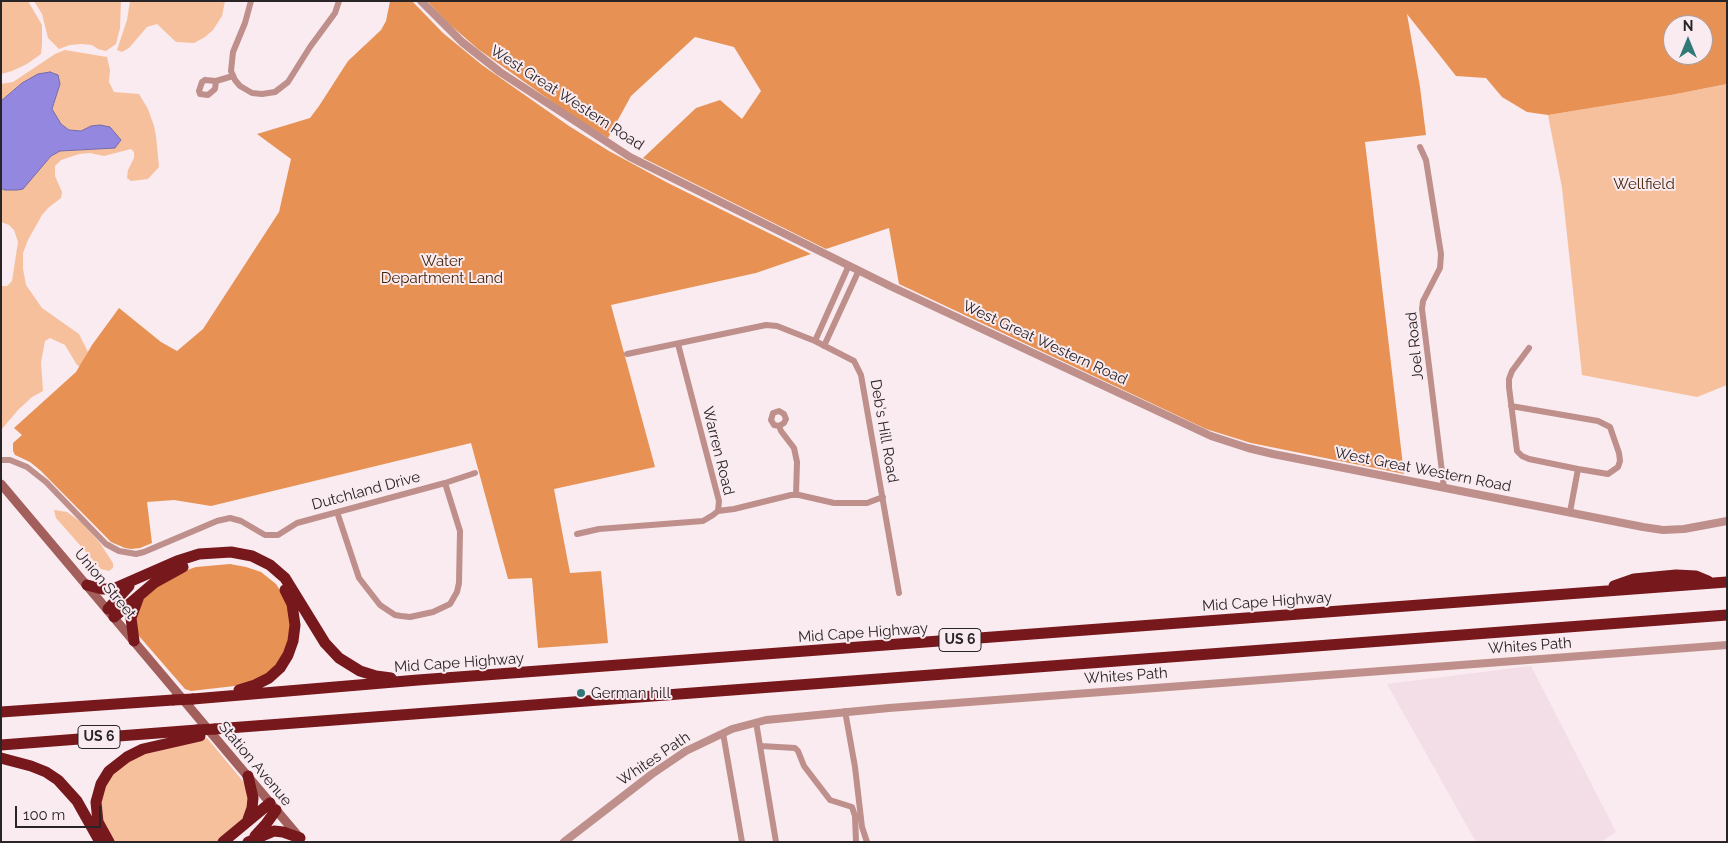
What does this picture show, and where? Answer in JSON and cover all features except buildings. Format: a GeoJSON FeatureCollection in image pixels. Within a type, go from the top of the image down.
{"type":"FeatureCollection","features":[{"type":"Feature","properties":{"kind":"highway"},"geometry":{"type":"LineString","coordinates":[[87,585],[102,590],[109,590],[199,554],[239,552],[270,564],[284,578],[324,643],[343,662],[371,675],[418,680]]}},
{"type":"Feature","properties":{"kind":"highway"},"geometry":{"type":"LineString","coordinates":[[111,613],[178,568],[206,560],[244,561],[266,570],[277,580],[289,597],[295,618],[295,633],[288,655],[280,668],[269,678],[255,685],[241,690],[190,701]]}},
{"type":"Feature","properties":{"kind":"highway","name":"Mid Cape Highway"},"geometry":{"type":"LineString","coordinates":[[1,712],[173,700],[190,701],[418,680],[1460,603],[1607,590],[1634,579],[1676,575],[1696,576],[1712,583],[1727,582]]}},
{"type":"Feature","properties":{"kind":"highway"},"geometry":{"type":"LineString","coordinates":[[111,613],[123,590],[134,581]]}},
{"type":"Feature","properties":{"kind":"highway"},"geometry":{"type":"LineString","coordinates":[[134,640],[131,618],[139,595]]}},
{"type":"Feature","properties":{"kind":"highway","name":"US 6"},"geometry":{"type":"LineString","coordinates":[[1,745],[200,733],[261,725],[1727,615]]}},
{"type":"Feature","properties":{"kind":"highway"},"geometry":{"type":"LineString","coordinates":[[109,842],[100,828],[96,809],[99,790],[109,771],[127,757],[143,749],[200,733]]}},
{"type":"Feature","properties":{"kind":"highway"},"geometry":{"type":"LineString","coordinates":[[1,758],[31,766],[46,772],[58,780],[77,801],[100,842]]}},
{"type":"Feature","properties":{"kind":"highway"},"geometry":{"type":"LineString","coordinates":[[246,824],[251,812],[253,798],[248,776]]}},
{"type":"Feature","properties":{"kind":"highway"},"geometry":{"type":"LineString","coordinates":[[223,842],[246,824],[273,807]]}},
{"type":"Feature","properties":{"kind":"highway"},"geometry":{"type":"LineString","coordinates":[[249,841],[266,824],[273,807]]}},
{"type":"Feature","properties":{"kind":"highway"},"geometry":{"type":"LineString","coordinates":[[249,841],[274,831],[283,832],[301,840]]}},
{"type":"Feature","properties":{"kind":"main road","name":"Union Street"},"geometry":{"type":"LineString","coordinates":[[1,484],[134,640],[190,701]]}},
{"type":"Feature","properties":{"kind":"main road","name":"Station Avenue"},"geometry":{"type":"LineString","coordinates":[[190,701],[301,840]]}},
{"type":"Feature","properties":{"kind":"street"},"geometry":{"type":"LineString","coordinates":[[251,1],[246,23],[233,52],[232,76],[240,86],[252,93],[268,94],[280,90],[288,82],[310,47],[332,18],[339,1]]}},
{"type":"Feature","properties":{"kind":"street","name":"West Great Western Road"},"geometry":{"type":"LineString","coordinates":[[421,1],[481,58],[604,142],[667,176],[848,265],[1166,417],[1211,436],[1266,452],[1663,530],[1691,528],[1727,520]]}},
{"type":"Feature","properties":{"kind":"street"},"geometry":{"type":"LineString","coordinates":[[216,81],[232,76]]}},
{"type":"Feature","properties":{"kind":"street","name":"Joel Road"},"geometry":{"type":"LineString","coordinates":[[1420,148],[1426,160],[1441,254],[1438,274],[1425,296],[1422,309],[1444,488]]}},
{"type":"Feature","properties":{"kind":"street"},"geometry":{"type":"LineString","coordinates":[[815,341],[848,265]]}},
{"type":"Feature","properties":{"kind":"street"},"geometry":{"type":"LineString","coordinates":[[824,346],[859,270]]}},
{"type":"Feature","properties":{"kind":"street","name":"Deb's Hill Road"},"geometry":{"type":"LineString","coordinates":[[627,354],[766,325],[777,326],[815,341],[854,361],[860,371],[899,593]]}},
{"type":"Feature","properties":{"kind":"street","name":"Warren Road"},"geometry":{"type":"LineString","coordinates":[[577,534],[599,529],[703,521],[718,511],[719,501],[678,344]]}},
{"type":"Feature","properties":{"kind":"street"},"geometry":{"type":"LineString","coordinates":[[1511,406],[1598,421],[1610,427],[1619,453],[1620,461],[1618,467],[1608,474],[1529,459],[1519,454],[1511,406],[1509,379],[1512,371],[1529,348]]}},
{"type":"Feature","properties":{"kind":"street"},"geometry":{"type":"LineString","coordinates":[[780,426],[781,431],[794,448],[796,458],[796,495]]}},
{"type":"Feature","properties":{"kind":"street","name":"Dutchland Drive"},"geometry":{"type":"LineString","coordinates":[[1,460],[18,462],[34,472],[106,544],[126,554],[144,552],[210,524],[230,518],[241,521],[266,535],[278,535],[297,522],[445,483],[475,473]]}},
{"type":"Feature","properties":{"kind":"street"},"geometry":{"type":"LineString","coordinates":[[1570,512],[1578,469]]}},
{"type":"Feature","properties":{"kind":"street"},"geometry":{"type":"LineString","coordinates":[[337,512],[359,578],[376,601],[395,615],[410,617],[433,612],[450,604],[457,592],[459,583],[460,531],[445,483]]}},
{"type":"Feature","properties":{"kind":"street"},"geometry":{"type":"LineString","coordinates":[[718,511],[796,495],[819,500],[850,503],[867,503],[883,498]]}},
{"type":"Feature","properties":{"kind":"street","name":"Whites Path"},"geometry":{"type":"LineString","coordinates":[[564,842],[663,766],[692,748],[723,733],[756,722],[778,718],[1727,645]]}},
{"type":"Feature","properties":{"kind":"street"},"geometry":{"type":"LineString","coordinates":[[845,712],[855,767],[862,827],[867,842]]}},
{"type":"Feature","properties":{"kind":"street"},"geometry":{"type":"LineString","coordinates":[[756,722],[776,842]]}},
{"type":"Feature","properties":{"kind":"street"},"geometry":{"type":"LineString","coordinates":[[723,733],[742,842]]}},
{"type":"Feature","properties":{"kind":"street"},"geometry":{"type":"LineString","coordinates":[[761,746],[795,748],[804,766],[830,800],[852,807],[855,816],[856,842]]}},
{"type":"Feature","properties":{"kind":"shaded area"},"geometry":{"type":"Polygon","coordinates":[[[50,72],[58,75],[60,84],[52,109],[61,124],[69,130],[81,131],[91,126],[110,127],[121,140],[115,148],[60,151],[51,156],[23,189],[4,190],[1,188],[1,101],[22,83],[38,74],[50,72]]]}},
{"type":"Feature","properties":{"kind":"shaded area"},"geometry":{"type":"Polygon","coordinates":[[[1531,666],[1616,832],[1601,842],[1476,842],[1387,684],[1531,666]]]}},
{"type":"Feature","properties":{"kind":"green space"},"geometry":{"type":"Polygon","coordinates":[[[1,1],[28,1],[42,25],[42,44],[41,54],[27,64],[1,74],[1,1]]]}},
{"type":"Feature","properties":{"kind":"green space"},"geometry":{"type":"Polygon","coordinates":[[[34,1],[121,1],[120,28],[116,44],[106,51],[92,45],[81,44],[59,49],[48,38],[42,14],[34,1]]]}},
{"type":"Feature","properties":{"kind":"green space"},"geometry":{"type":"Polygon","coordinates":[[[130,1],[225,1],[222,16],[213,30],[194,43],[176,42],[157,24],[147,27],[129,48],[122,52],[117,50],[127,20],[130,1]]]}},
{"type":"Feature","properties":{"kind":"green space","name":"Water Department Land"},"geometry":{"type":"Polygon","coordinates":[[[390,1],[412,1],[443,33],[482,65],[569,126],[609,151],[668,183],[811,254],[756,273],[611,305],[655,467],[554,489],[570,573],[601,571],[608,643],[538,648],[532,578],[508,579],[471,443],[211,506],[174,500],[147,502],[152,543],[140,548],[131,549],[111,542],[41,471],[30,462],[15,455],[13,451],[13,443],[22,435],[14,428],[76,372],[92,345],[119,308],[161,342],[177,351],[203,329],[279,212],[291,159],[257,134],[310,118],[348,61],[381,30],[386,21],[390,1]]]}},
{"type":"Feature","properties":{"kind":"green space"},"geometry":{"type":"Polygon","coordinates":[[[427,1],[1727,1],[1727,84],[1548,115],[1527,112],[1502,97],[1486,78],[1456,76],[1407,14],[1420,87],[1426,135],[1365,142],[1404,474],[1251,443],[1206,429],[899,284],[889,228],[826,249],[643,158],[696,108],[720,100],[742,119],[761,91],[734,47],[695,37],[631,96],[608,138],[568,113],[478,49],[448,23],[427,1]]]}},
{"type":"Feature","properties":{"kind":"green space"},"geometry":{"type":"Polygon","coordinates":[[[65,50],[107,57],[110,70],[109,82],[114,92],[139,94],[148,109],[154,126],[159,167],[148,179],[131,181],[127,178],[128,170],[134,158],[134,152],[131,149],[104,156],[90,153],[79,154],[61,160],[55,166],[55,176],[62,192],[61,198],[42,215],[28,240],[23,253],[23,269],[26,285],[42,308],[79,334],[88,352],[80,367],[65,345],[50,338],[45,341],[41,362],[43,391],[32,397],[18,410],[1,430],[1,286],[7,286],[12,281],[18,242],[14,230],[9,225],[1,222],[1,188],[4,190],[23,189],[51,156],[60,151],[115,148],[121,140],[100,125],[91,126],[81,131],[69,130],[61,124],[52,110],[60,84],[57,75],[50,72],[22,83],[1,101],[1,84],[13,82],[55,54],[65,50]]]}},
{"type":"Feature","properties":{"kind":"green space","name":"Wellfield"},"geometry":{"type":"Polygon","coordinates":[[[1727,84],[1727,385],[1697,397],[1582,375],[1562,188],[1548,115],[1727,84]]]}},
{"type":"Feature","properties":{"kind":"green space"},"geometry":{"type":"Polygon","coordinates":[[[54,510],[67,512],[81,522],[100,543],[113,563],[113,568],[109,571],[101,569],[56,518],[54,510]]]}},
{"type":"Feature","properties":{"kind":"green space"},"geometry":{"type":"Polygon","coordinates":[[[230,564],[261,572],[276,584],[286,600],[292,617],[286,651],[274,668],[259,679],[243,685],[191,691],[185,689],[139,636],[136,629],[136,610],[145,597],[164,581],[178,573],[196,567],[230,564]]]}},
{"type":"Feature","properties":{"kind":"green space"},"geometry":{"type":"Polygon","coordinates":[[[207,738],[248,789],[248,810],[234,831],[217,842],[113,842],[102,822],[100,805],[109,777],[135,756],[168,746],[207,738]]]}},
{"type":"Feature","properties":{"kind":"place","name":"German hill"},"geometry":{"type":"Point","coordinates":[581,693]}}]}
